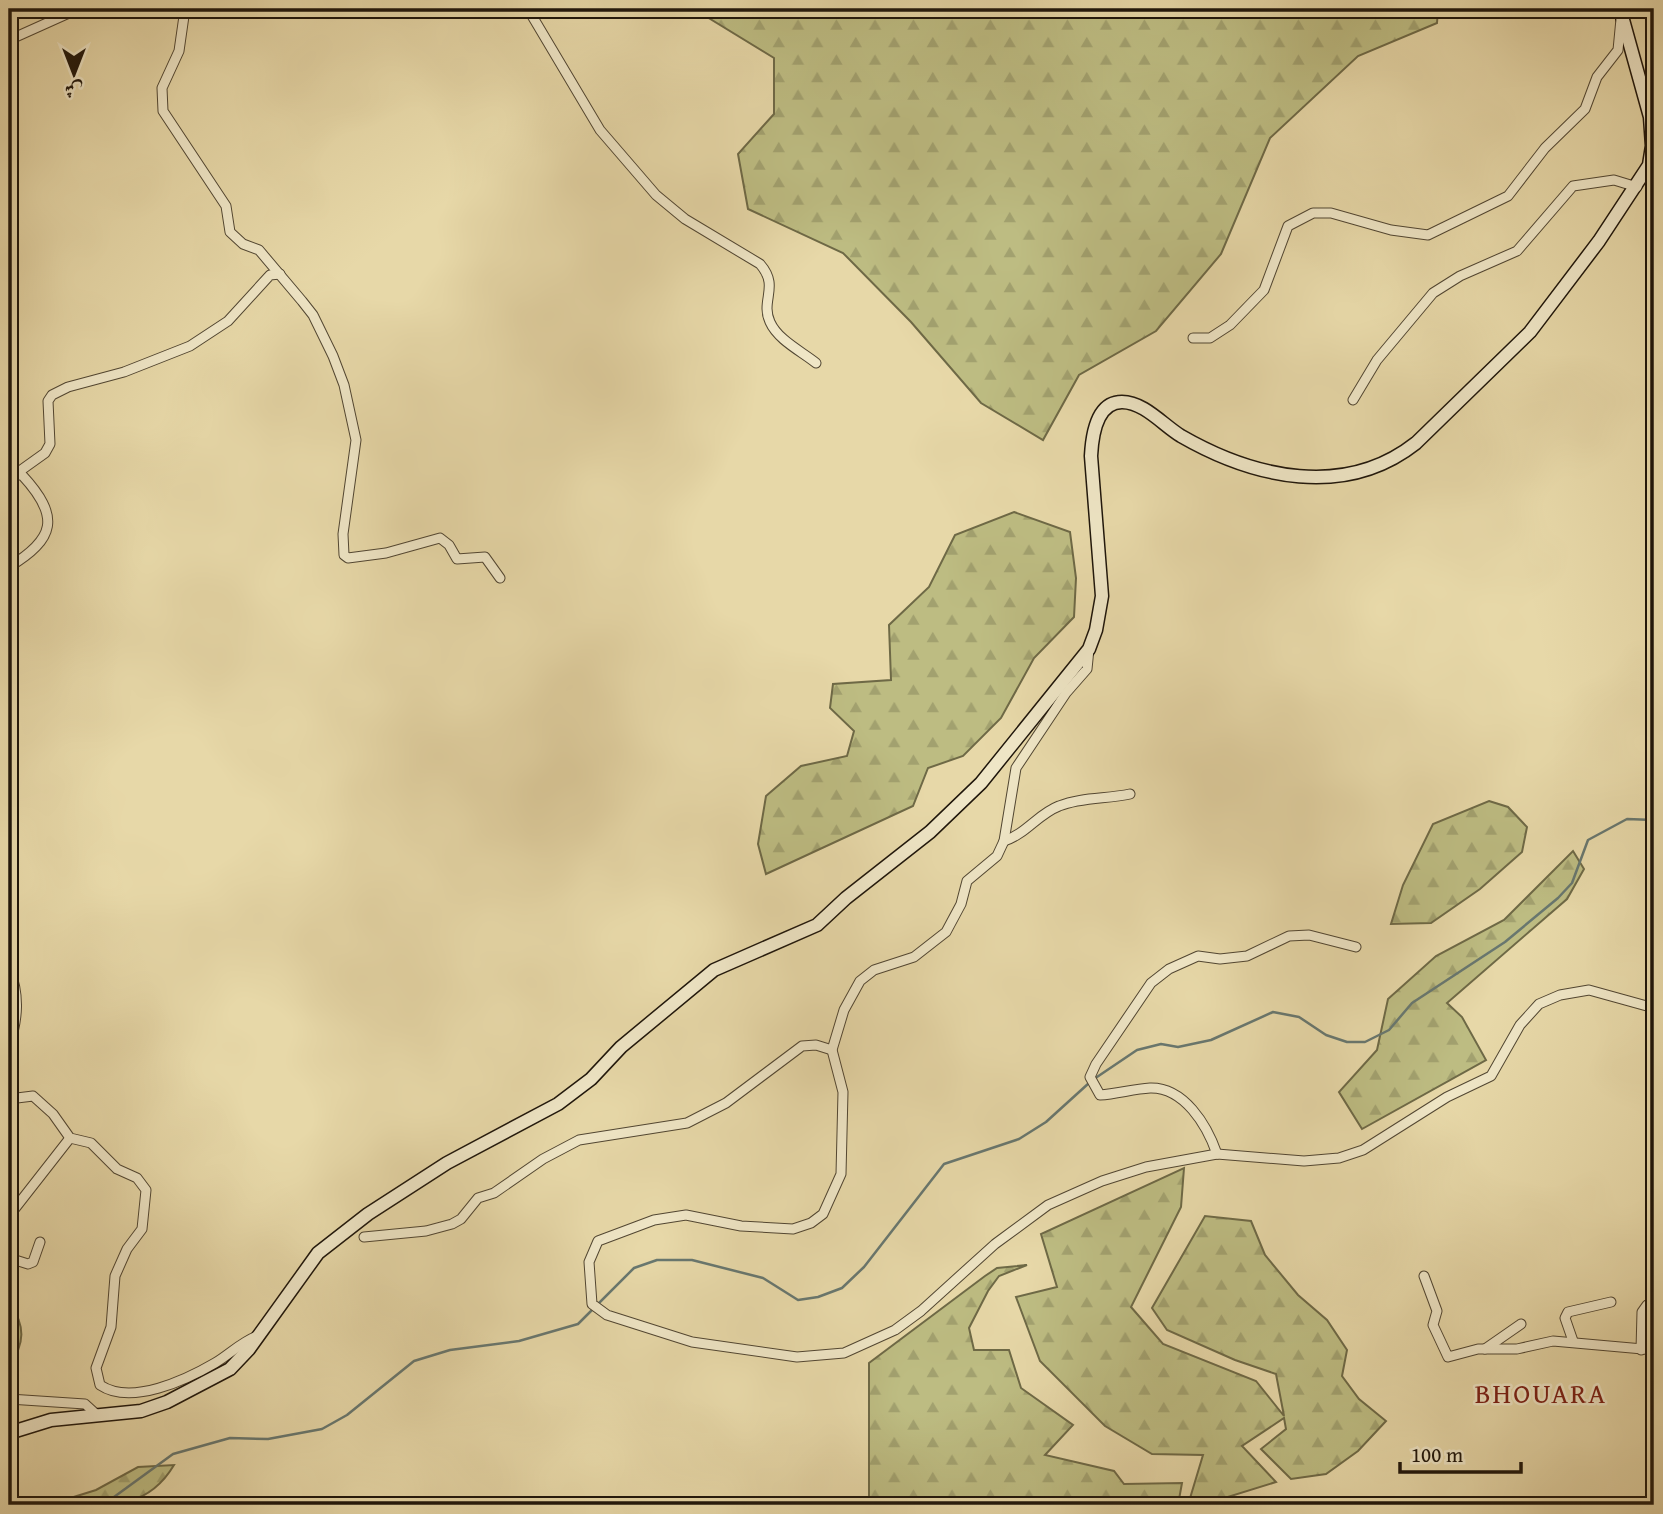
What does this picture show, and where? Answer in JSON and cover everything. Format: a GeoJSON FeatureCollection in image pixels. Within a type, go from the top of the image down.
{"type":"FeatureCollection","features":[{"type":"Feature","properties":{"kind":"main road"},"geometry":{"type":"LineString","coordinates":[[9,1433],[51,1420],[141,1410],[167,1402],[230,1368],[258,1335],[318,1253],[368,1214],[447,1163],[558,1104],[591,1079],[621,1047],[714,970],[817,925],[846,898],[890,866],[981,783],[1088,649],[1096,630],[1102,596],[1093,498],[1092,444],[1098,420],[1107,407],[1115,402],[1135,404],[1182,437],[1220,456],[1262,471],[1298,478],[1324,478],[1369,470],[1398,456],[1416,443],[1468,389],[1521,342],[1584,263],[1637,187],[1653,156],[1650,117],[1621,13]]}},
{"type":"Feature","properties":{"kind":"street"},"geometry":{"type":"LineString","coordinates":[[9,40],[78,9]]}},
{"type":"Feature","properties":{"kind":"street"},"geometry":{"type":"LineString","coordinates":[[185,9],[179,51],[162,88],[163,111],[226,206],[230,232],[243,244],[259,250],[313,315],[323,333],[344,385],[356,440],[343,534],[344,555],[348,558],[376,554],[440,538],[449,545],[457,559],[485,557],[500,578]]}},
{"type":"Feature","properties":{"kind":"street"},"geometry":{"type":"LineString","coordinates":[[528,9],[608,141],[664,203],[760,264],[770,279],[771,324],[779,335],[816,363]]}},
{"type":"Feature","properties":{"kind":"street"},"geometry":{"type":"LineString","coordinates":[[1194,338],[1210,338],[1230,325],[1257,298],[1276,266],[1288,226],[1313,213],[1348,215],[1384,228],[1429,235],[1508,196],[1545,148],[1585,109],[1597,78],[1618,50],[1621,13]]}},
{"type":"Feature","properties":{"kind":"street"},"geometry":{"type":"LineString","coordinates":[[1353,400],[1370,369],[1433,293],[1524,245],[1573,186],[1614,180],[1637,187]]}},
{"type":"Feature","properties":{"kind":"street"},"geometry":{"type":"LineString","coordinates":[[13,474],[46,453],[50,444],[48,401],[52,395],[68,387],[124,372],[190,346],[228,321],[270,275],[280,274]]}},
{"type":"Feature","properties":{"kind":"street"},"geometry":{"type":"LineString","coordinates":[[9,567],[38,547],[48,527],[41,499],[24,477],[13,474]]}},
{"type":"Feature","properties":{"kind":"street"},"geometry":{"type":"LineString","coordinates":[[1088,649],[1087,669],[1066,693],[1016,768],[1004,841],[997,856],[967,881],[961,904],[946,932],[914,957],[873,970],[860,981],[844,1010],[832,1050],[843,1092],[844,1147],[841,1174],[823,1214],[811,1223],[793,1229],[741,1226],[686,1215],[623,1229],[598,1241],[589,1262],[592,1304],[607,1315],[712,1346],[797,1357],[844,1353],[871,1342],[912,1317],[995,1244],[1048,1205],[1102,1181],[1146,1167],[1217,1154],[1304,1161],[1339,1158],[1363,1150],[1447,1097],[1491,1076],[1524,1019],[1545,1002],[1589,990],[1654,1008]]}},
{"type":"Feature","properties":{"kind":"street"},"geometry":{"type":"LineString","coordinates":[[1004,841],[1014,838],[1035,818],[1062,805],[1130,794]]}},
{"type":"Feature","properties":{"kind":"street"},"geometry":{"type":"LineString","coordinates":[[1217,1154],[1195,1114],[1178,1094],[1152,1088],[1100,1095],[1090,1077],[1096,1064],[1151,983],[1169,969],[1198,956],[1220,959],[1247,956],[1289,936],[1309,935],[1356,947]]}},
{"type":"Feature","properties":{"kind":"street"},"geometry":{"type":"LineString","coordinates":[[9,968],[17,994],[17,1011],[9,1046]]}},
{"type":"Feature","properties":{"kind":"street"},"geometry":{"type":"LineString","coordinates":[[363,1237],[426,1231],[452,1224],[461,1219],[478,1198],[494,1193],[542,1159],[579,1140],[687,1123],[726,1103],[802,1046],[816,1045],[832,1050]]}},
{"type":"Feature","properties":{"kind":"street"},"geometry":{"type":"LineString","coordinates":[[9,1099],[33,1096],[53,1114],[70,1138],[91,1143],[117,1169],[137,1178],[146,1190],[142,1229],[127,1249],[115,1276],[111,1327],[96,1368],[100,1385],[124,1393],[169,1383],[204,1370],[239,1344],[258,1335]]}},
{"type":"Feature","properties":{"kind":"street"},"geometry":{"type":"LineString","coordinates":[[9,1216],[70,1138]]}},
{"type":"Feature","properties":{"kind":"street"},"geometry":{"type":"LineString","coordinates":[[9,1258],[28,1264],[33,1262],[40,1242]]}},
{"type":"Feature","properties":{"kind":"street"},"geometry":{"type":"LineString","coordinates":[[1424,1276],[1437,1311],[1433,1325],[1443,1352],[1448,1357],[1485,1349],[1573,1341],[1612,1349],[1654,1350]]}},
{"type":"Feature","properties":{"kind":"street"},"geometry":{"type":"LineString","coordinates":[[1573,1341],[1565,1318],[1568,1312],[1611,1302]]}},
{"type":"Feature","properties":{"kind":"street"},"geometry":{"type":"LineString","coordinates":[[1641,1349],[1642,1312],[1647,1305],[1654,1305]]}},
{"type":"Feature","properties":{"kind":"street"},"geometry":{"type":"LineString","coordinates":[[1485,1349],[1521,1324]]}},
{"type":"Feature","properties":{"kind":"street"},"geometry":{"type":"LineString","coordinates":[[9,1399],[85,1404],[96,1414]]}},
{"type":"Feature","properties":{"kind":"green space"},"geometry":{"type":"Polygon","coordinates":[[[694,9],[1438,9],[1437,23],[1358,56],[1270,138],[1221,254],[1156,331],[1079,375],[1043,440],[981,403],[911,322],[843,253],[748,209],[738,154],[774,114],[774,58],[694,9]]]}},
{"type":"Feature","properties":{"kind":"green space"},"geometry":{"type":"Polygon","coordinates":[[[1014,512],[1070,532],[1076,578],[1074,617],[1034,658],[1001,718],[963,756],[928,768],[913,806],[766,874],[758,844],[766,796],[801,766],[847,756],[854,731],[830,708],[833,684],[891,680],[889,625],[929,587],[955,535],[1014,512]]]}},
{"type":"Feature","properties":{"kind":"green space"},"geometry":{"type":"Polygon","coordinates":[[[1489,801],[1508,807],[1527,827],[1522,852],[1480,889],[1431,923],[1391,924],[1403,885],[1433,824],[1489,801]]]}},
{"type":"Feature","properties":{"kind":"green space"},"geometry":{"type":"Polygon","coordinates":[[[1573,851],[1584,869],[1567,899],[1447,1003],[1462,1017],[1486,1060],[1362,1129],[1339,1092],[1377,1050],[1388,999],[1436,956],[1504,920],[1573,851]]]}},
{"type":"Feature","properties":{"kind":"green space"},"geometry":{"type":"Polygon","coordinates":[[[1184,1168],[1181,1207],[1131,1307],[1163,1344],[1256,1381],[1284,1416],[1276,1374],[1235,1360],[1167,1330],[1152,1308],[1205,1216],[1251,1221],[1265,1255],[1298,1295],[1327,1320],[1347,1350],[1342,1376],[1359,1399],[1386,1421],[1358,1451],[1326,1474],[1291,1479],[1261,1449],[1286,1429],[1284,1418],[1242,1446],[1276,1482],[1202,1505],[1188,1505],[1203,1455],[1152,1454],[1105,1426],[1040,1361],[1016,1297],[1057,1287],[1041,1234],[1184,1168]]]}},
{"type":"Feature","properties":{"kind":"green space"},"geometry":{"type":"Polygon","coordinates":[[[1027,1265],[999,1276],[988,1291],[969,1328],[974,1350],[1009,1350],[1021,1388],[1073,1425],[1045,1455],[1114,1471],[1124,1484],[1182,1483],[1178,1505],[869,1505],[869,1363],[997,1268],[1027,1265]]]}},
{"type":"Feature","properties":{"kind":"green space"},"geometry":{"type":"Polygon","coordinates":[[[9,1302],[21,1327],[21,1342],[9,1367],[9,1302]]]}},
{"type":"Feature","properties":{"kind":"green space"},"geometry":{"type":"Polygon","coordinates":[[[174,1465],[150,1492],[135,1499],[104,1505],[48,1505],[96,1490],[138,1467],[174,1465]]]}},
{"type":"Feature","properties":{"kind":"waterway"},"geometry":{"type":"LineString","coordinates":[[1094,1079],[1137,1050],[1161,1044],[1178,1047],[1211,1040],[1273,1012],[1299,1017],[1326,1035],[1347,1042],[1365,1042],[1389,1030],[1412,1003],[1505,942],[1558,898],[1572,883],[1588,840],[1627,819],[1654,820]]}},
{"type":"Feature","properties":{"kind":"waterway"},"geometry":{"type":"LineString","coordinates":[[103,1505],[173,1454],[230,1438],[268,1439],[322,1429],[347,1415],[414,1361],[450,1350],[519,1341],[578,1324],[634,1268],[657,1260],[692,1260],[763,1278],[798,1300],[818,1297],[842,1288],[864,1267],[944,1164],[1019,1139],[1046,1122],[1089,1083]]}},
{"type":"Feature","properties":{"kind":"district","name":"BHOUARA"},"geometry":{"type":"Point","coordinates":[1541,1393]}}]}
